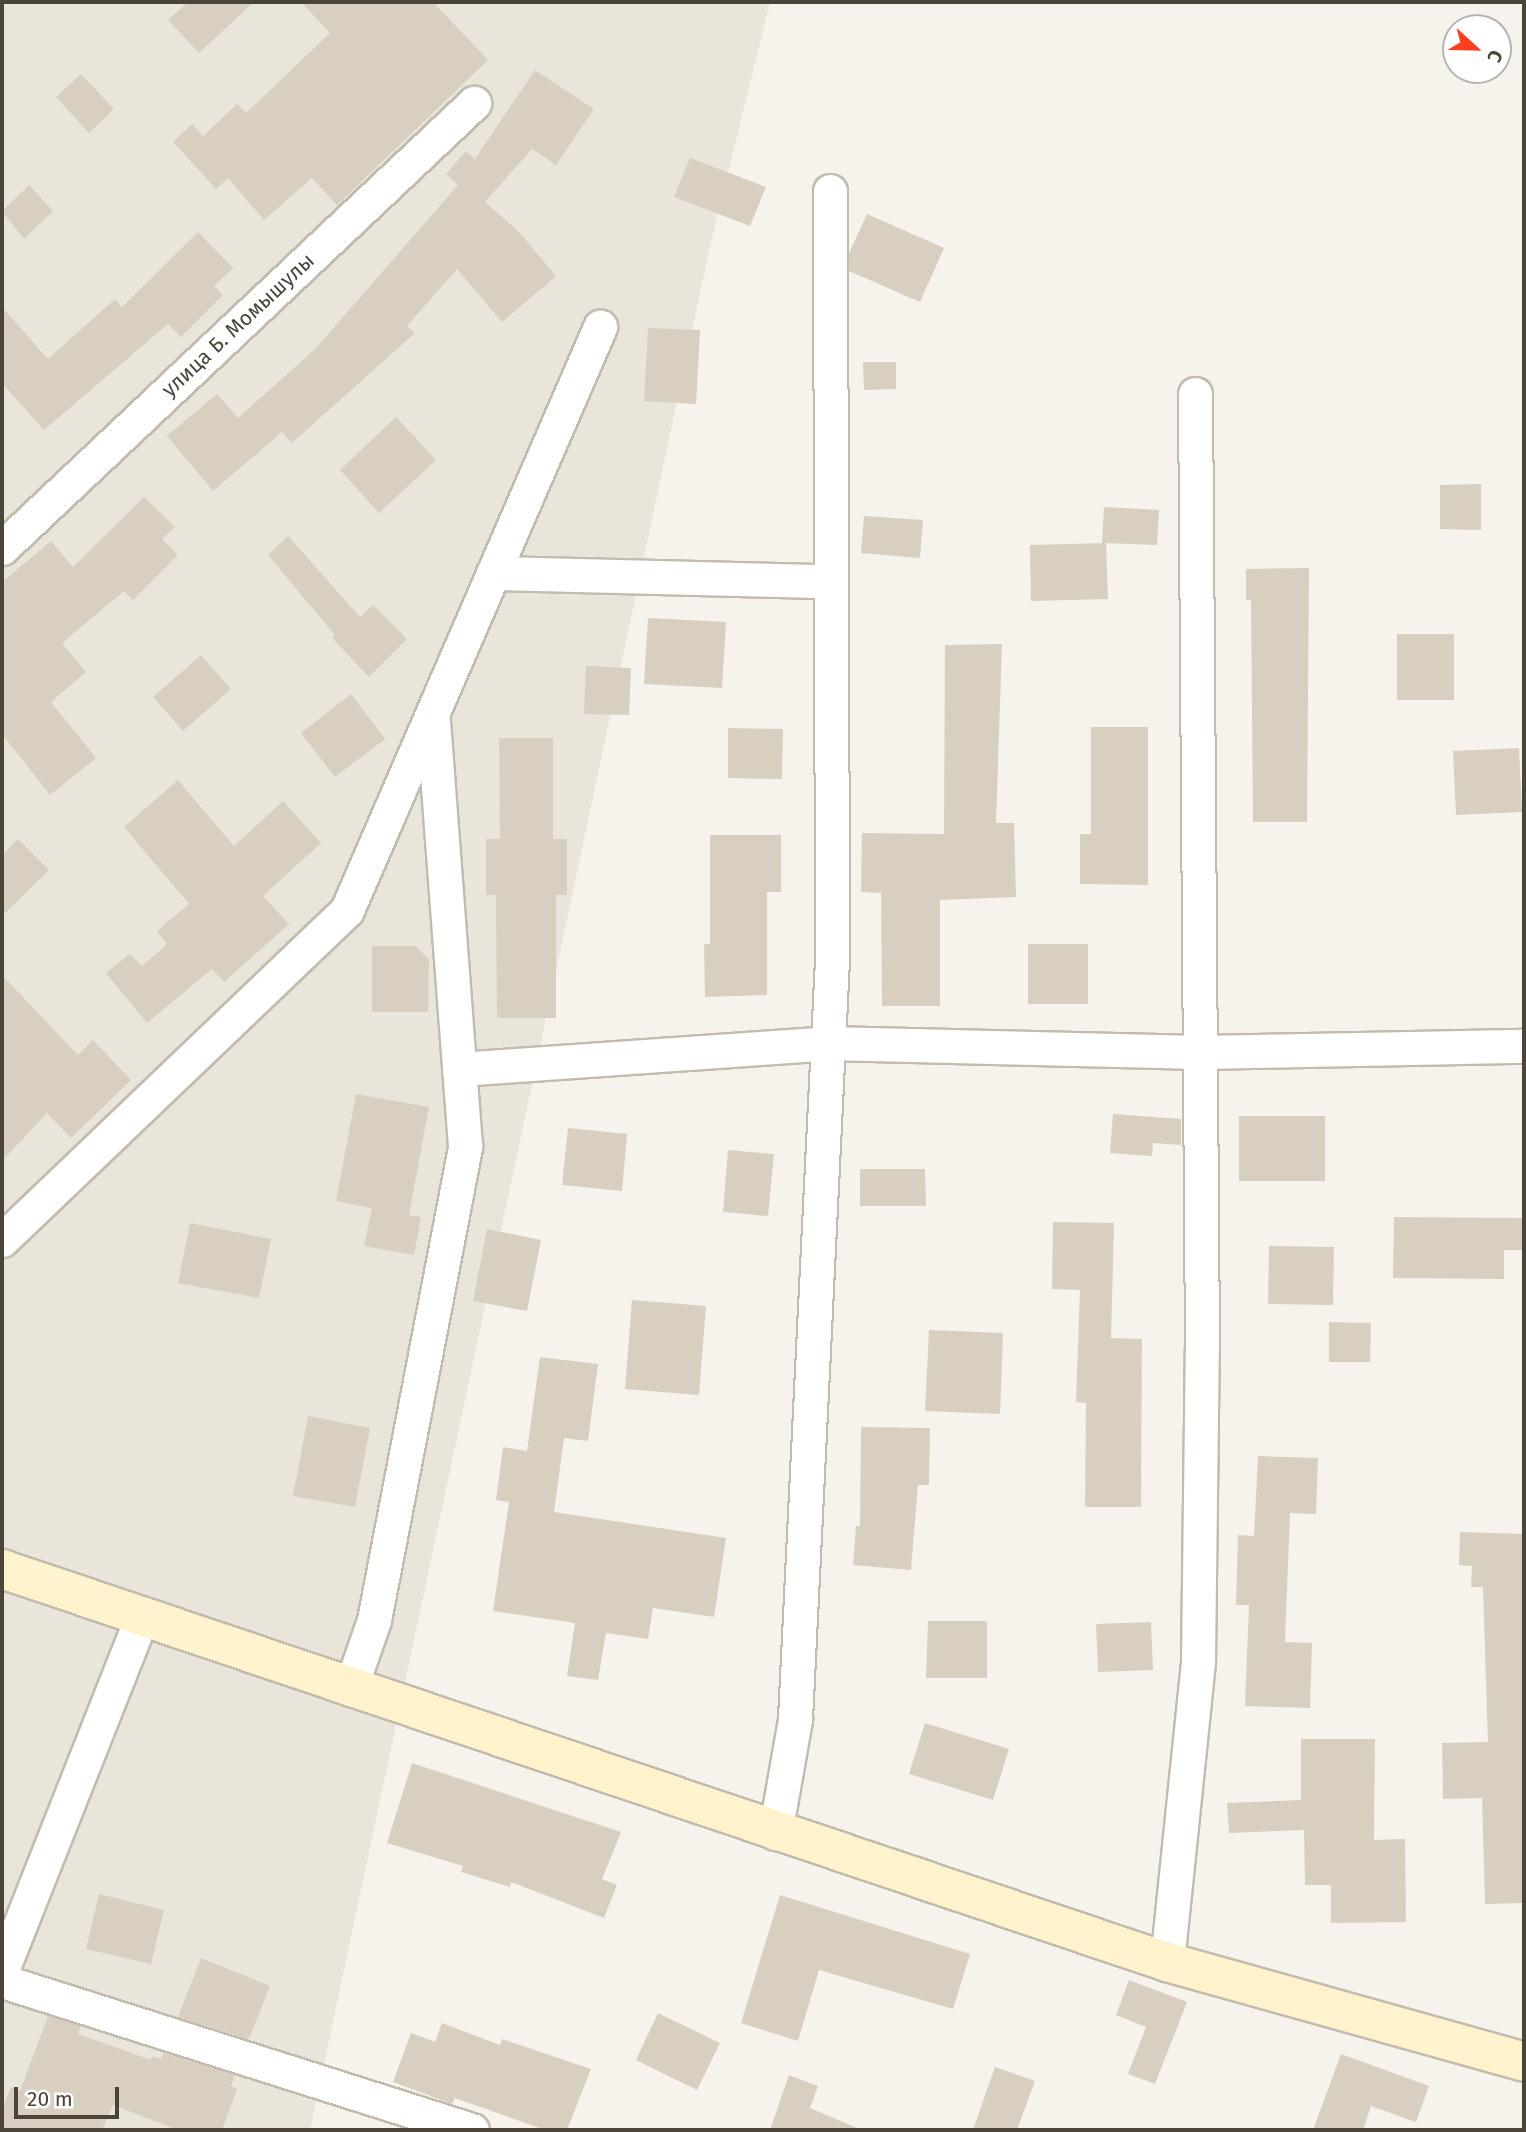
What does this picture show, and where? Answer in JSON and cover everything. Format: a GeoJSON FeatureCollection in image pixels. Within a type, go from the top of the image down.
{"type":"FeatureCollection","features":[{"type":"Feature","properties":{"kind":"main road"},"geometry":{"type":"LineString","coordinates":[[2,1569],[775,1833],[1167,1962],[1524,2062]]}},
{"type":"Feature","properties":{"kind":"street","name":"улица Б. Момышулы"},"geometry":{"type":"LineString","coordinates":[[2,548],[474,103]]}},
{"type":"Feature","properties":{"kind":"street"},"geometry":{"type":"LineString","coordinates":[[775,1833],[795,1719],[832,959],[830,191]]}},
{"type":"Feature","properties":{"kind":"street"},"geometry":{"type":"LineString","coordinates":[[2,1240],[347,910],[600,327]]}},
{"type":"Feature","properties":{"kind":"street"},"geometry":{"type":"LineString","coordinates":[[1167,1962],[1198,1661],[1200,1052],[1195,394]]}},
{"type":"Feature","properties":{"kind":"street"},"geometry":{"type":"LineString","coordinates":[[494,573],[831,581]]}},
{"type":"Feature","properties":{"kind":"street"},"geometry":{"type":"LineString","coordinates":[[349,1689],[374,1620],[465,1146],[432,713]]}},
{"type":"Feature","properties":{"kind":"street"},"geometry":{"type":"LineString","coordinates":[[459,1069],[828,1043],[1200,1052],[1524,1046]]}},
{"type":"Feature","properties":{"kind":"street"},"geometry":{"type":"LineString","coordinates":[[2,1970],[142,1617]]}},
{"type":"Feature","properties":{"kind":"street"},"geometry":{"type":"LineString","coordinates":[[2,1981],[472,2130]]}},
{"type":"Feature","properties":{"kind":"shaded area"},"geometry":{"type":"Polygon","coordinates":[[[2,2],[770,2],[710,246],[310,2130],[2,2130],[2,2]]]}},
{"type":"Feature","properties":{"kind":"building"},"geometry":{"type":"Polygon","coordinates":[[[188,2],[254,2],[199,53],[168,20],[188,2]]]}},
{"type":"Feature","properties":{"kind":"building"},"geometry":{"type":"Polygon","coordinates":[[[301,2],[433,2],[488,60],[337,205],[312,178],[264,220],[228,178],[216,189],[173,142],[192,124],[203,136],[237,104],[246,113],[330,33],[301,2]]]}},
{"type":"Feature","properties":{"kind":"building"},"geometry":{"type":"Polygon","coordinates":[[[535,70],[594,109],[556,165],[532,149],[485,202],[519,232],[556,276],[502,322],[457,269],[407,326],[415,333],[292,443],[282,432],[213,491],[167,436],[217,394],[238,418],[315,349],[458,185],[446,174],[466,151],[475,159],[535,70]]]}},
{"type":"Feature","properties":{"kind":"building"},"geometry":{"type":"Polygon","coordinates":[[[81,74],[114,109],[89,133],[56,97],[81,74]]]}},
{"type":"Feature","properties":{"kind":"building"},"geometry":{"type":"Polygon","coordinates":[[[690,158],[766,187],[750,226],[674,197],[690,158]]]}},
{"type":"Feature","properties":{"kind":"building"},"geometry":{"type":"Polygon","coordinates":[[[29,185],[53,211],[24,239],[2,211],[29,185]]]}},
{"type":"Feature","properties":{"kind":"building"},"geometry":{"type":"Polygon","coordinates":[[[867,214],[944,248],[920,302],[849,271],[849,253],[867,214]]]}},
{"type":"Feature","properties":{"kind":"building"},"geometry":{"type":"Polygon","coordinates":[[[198,232],[233,268],[214,286],[223,295],[181,337],[168,324],[44,430],[2,383],[2,307],[48,359],[115,299],[122,307],[198,232]]]}},
{"type":"Feature","properties":{"kind":"building"},"geometry":{"type":"Polygon","coordinates":[[[648,328],[700,330],[696,404],[644,401],[648,328]]]}},
{"type":"Feature","properties":{"kind":"building"},"geometry":{"type":"Polygon","coordinates":[[[863,362],[896,362],[896,389],[864,390],[863,362]]]}},
{"type":"Feature","properties":{"kind":"building"},"geometry":{"type":"Polygon","coordinates":[[[396,417],[436,460],[379,513],[340,470],[396,417]]]}},
{"type":"Feature","properties":{"kind":"building"},"geometry":{"type":"Polygon","coordinates":[[[1481,484],[1481,530],[1440,529],[1440,485],[1481,484]]]}},
{"type":"Feature","properties":{"kind":"building"},"geometry":{"type":"Polygon","coordinates":[[[144,497],[175,527],[162,539],[178,555],[133,600],[124,591],[62,643],[86,672],[51,702],[96,758],[50,795],[2,734],[2,582],[51,541],[73,567],[144,497]]]}},
{"type":"Feature","properties":{"kind":"building"},"geometry":{"type":"Polygon","coordinates":[[[1104,507],[1159,510],[1157,545],[1102,543],[1104,507]]]}},
{"type":"Feature","properties":{"kind":"building"},"geometry":{"type":"Polygon","coordinates":[[[864,516],[923,520],[920,558],[861,553],[864,516]]]}},
{"type":"Feature","properties":{"kind":"building"},"geometry":{"type":"Polygon","coordinates":[[[288,536],[360,617],[373,605],[407,639],[369,677],[332,638],[335,635],[268,555],[288,536]]]}},
{"type":"Feature","properties":{"kind":"building"},"geometry":{"type":"Polygon","coordinates":[[[1106,543],[1108,599],[1031,601],[1030,545],[1106,543]]]}},
{"type":"Feature","properties":{"kind":"building"},"geometry":{"type":"Polygon","coordinates":[[[1309,568],[1307,822],[1253,822],[1251,600],[1246,600],[1246,569],[1309,568]]]}},
{"type":"Feature","properties":{"kind":"building"},"geometry":{"type":"Polygon","coordinates":[[[648,618],[726,622],[722,688],[644,684],[648,618]]]}},
{"type":"Feature","properties":{"kind":"building"},"geometry":{"type":"Polygon","coordinates":[[[1397,634],[1454,634],[1454,700],[1397,700],[1397,634]]]}},
{"type":"Feature","properties":{"kind":"building"},"geometry":{"type":"Polygon","coordinates":[[[1002,644],[996,823],[1014,823],[1016,897],[940,900],[940,1006],[882,1006],[881,893],[861,892],[862,833],[944,834],[945,645],[1002,644]]]}},
{"type":"Feature","properties":{"kind":"building"},"geometry":{"type":"Polygon","coordinates":[[[201,655],[231,689],[183,731],[153,697],[201,655]]]}},
{"type":"Feature","properties":{"kind":"building"},"geometry":{"type":"Polygon","coordinates":[[[586,666],[631,668],[629,715],[584,714],[586,666]]]}},
{"type":"Feature","properties":{"kind":"building"},"geometry":{"type":"Polygon","coordinates":[[[351,694],[385,739],[335,777],[301,733],[351,694]]]}},
{"type":"Feature","properties":{"kind":"building"},"geometry":{"type":"Polygon","coordinates":[[[1091,727],[1148,727],[1148,885],[1080,884],[1080,834],[1091,834],[1091,727]]]}},
{"type":"Feature","properties":{"kind":"building"},"geometry":{"type":"Polygon","coordinates":[[[728,728],[783,729],[782,779],[728,778],[728,728]]]}},
{"type":"Feature","properties":{"kind":"building"},"geometry":{"type":"Polygon","coordinates":[[[499,738],[553,738],[553,839],[567,839],[567,895],[556,895],[556,1018],[497,1018],[496,895],[486,895],[486,839],[500,839],[499,738]]]}},
{"type":"Feature","properties":{"kind":"building"},"geometry":{"type":"Polygon","coordinates":[[[1519,748],[1522,812],[1456,815],[1453,751],[1519,748]]]}},
{"type":"Feature","properties":{"kind":"building"},"geometry":{"type":"Polygon","coordinates":[[[178,780],[234,846],[283,801],[321,843],[263,896],[289,924],[224,982],[212,969],[147,1023],[106,973],[130,954],[142,966],[167,944],[157,931],[189,904],[124,827],[178,780]]]}},
{"type":"Feature","properties":{"kind":"building"},"geometry":{"type":"Polygon","coordinates":[[[710,835],[781,835],[781,892],[767,892],[767,995],[705,997],[704,944],[710,944],[710,835]]]}},
{"type":"Feature","properties":{"kind":"building"},"geometry":{"type":"Polygon","coordinates":[[[18,839],[49,870],[2,916],[2,855],[18,839]]]}},
{"type":"Feature","properties":{"kind":"building"},"geometry":{"type":"Polygon","coordinates":[[[1028,944],[1088,944],[1088,1004],[1028,1004],[1028,944]]]}},
{"type":"Feature","properties":{"kind":"building"},"geometry":{"type":"Polygon","coordinates":[[[372,946],[416,946],[429,960],[428,1012],[372,1012],[372,946]]]}},
{"type":"Feature","properties":{"kind":"building"},"geometry":{"type":"Polygon","coordinates":[[[2,975],[78,1055],[93,1040],[131,1080],[71,1138],[47,1113],[2,1161],[2,975]]]}},
{"type":"Feature","properties":{"kind":"building"},"geometry":{"type":"Polygon","coordinates":[[[356,1094],[429,1107],[409,1215],[421,1217],[414,1255],[364,1246],[372,1208],[336,1201],[356,1094]]]}},
{"type":"Feature","properties":{"kind":"building"},"geometry":{"type":"Polygon","coordinates":[[[1113,1114],[1181,1119],[1181,1145],[1153,1143],[1152,1156],[1110,1153],[1113,1114]]]}},
{"type":"Feature","properties":{"kind":"building"},"geometry":{"type":"Polygon","coordinates":[[[1239,1116],[1325,1116],[1325,1181],[1239,1181],[1239,1116]]]}},
{"type":"Feature","properties":{"kind":"building"},"geometry":{"type":"Polygon","coordinates":[[[568,1128],[627,1134],[622,1191],[562,1185],[568,1128]]]}},
{"type":"Feature","properties":{"kind":"building"},"geometry":{"type":"Polygon","coordinates":[[[728,1150],[774,1154],[768,1216],[723,1212],[728,1150]]]}},
{"type":"Feature","properties":{"kind":"building"},"geometry":{"type":"Polygon","coordinates":[[[860,1169],[925,1169],[926,1206],[860,1206],[860,1169]]]}},
{"type":"Feature","properties":{"kind":"building"},"geometry":{"type":"Polygon","coordinates":[[[1394,1217],[1524,1218],[1523,1250],[1504,1250],[1504,1279],[1393,1278],[1394,1217]]]}},
{"type":"Feature","properties":{"kind":"building"},"geometry":{"type":"Polygon","coordinates":[[[1053,1222],[1114,1223],[1111,1338],[1142,1339],[1141,1507],[1085,1507],[1086,1403],[1076,1402],[1080,1290],[1052,1289],[1053,1222]]]}},
{"type":"Feature","properties":{"kind":"building"},"geometry":{"type":"Polygon","coordinates":[[[190,1223],[271,1239],[259,1298],[178,1283],[190,1223]]]}},
{"type":"Feature","properties":{"kind":"building"},"geometry":{"type":"Polygon","coordinates":[[[487,1229],[541,1240],[527,1311],[473,1301],[487,1229]]]}},
{"type":"Feature","properties":{"kind":"building"},"geometry":{"type":"Polygon","coordinates":[[[1269,1246],[1334,1247],[1333,1305],[1268,1304],[1269,1246]]]}},
{"type":"Feature","properties":{"kind":"building"},"geometry":{"type":"Polygon","coordinates":[[[632,1300],[706,1306],[699,1395],[625,1389],[632,1300]]]}},
{"type":"Feature","properties":{"kind":"building"},"geometry":{"type":"Polygon","coordinates":[[[1329,1322],[1371,1323],[1370,1362],[1329,1362],[1329,1322]]]}},
{"type":"Feature","properties":{"kind":"building"},"geometry":{"type":"Polygon","coordinates":[[[929,1330],[1003,1333],[1000,1414],[925,1411],[929,1330]]]}},
{"type":"Feature","properties":{"kind":"building"},"geometry":{"type":"Polygon","coordinates":[[[540,1357],[598,1364],[588,1441],[564,1438],[554,1512],[726,1538],[714,1617],[653,1608],[648,1639],[606,1633],[598,1680],[567,1676],[575,1623],[493,1611],[509,1502],[496,1500],[503,1447],[527,1451],[540,1357]]]}},
{"type":"Feature","properties":{"kind":"building"},"geometry":{"type":"Polygon","coordinates":[[[308,1416],[370,1428],[355,1507],[293,1496],[308,1416]]]}},
{"type":"Feature","properties":{"kind":"building"},"geometry":{"type":"Polygon","coordinates":[[[861,1427],[930,1428],[929,1485],[918,1485],[911,1570],[853,1565],[856,1526],[860,1526],[861,1427]]]}},
{"type":"Feature","properties":{"kind":"building"},"geometry":{"type":"Polygon","coordinates":[[[1258,1456],[1318,1458],[1316,1514],[1290,1513],[1285,1642],[1312,1643],[1310,1708],[1245,1706],[1249,1605],[1236,1605],[1238,1535],[1254,1536],[1258,1456]]]}},
{"type":"Feature","properties":{"kind":"building"},"geometry":{"type":"Polygon","coordinates":[[[1460,1532],[1524,1534],[1524,1903],[1485,1904],[1482,1798],[1443,1799],[1442,1743],[1488,1742],[1483,1587],[1471,1587],[1472,1566],[1459,1565],[1460,1532]]]}},
{"type":"Feature","properties":{"kind":"building"},"geometry":{"type":"Polygon","coordinates":[[[928,1621],[987,1621],[987,1678],[926,1678],[928,1621]]]}},
{"type":"Feature","properties":{"kind":"building"},"geometry":{"type":"Polygon","coordinates":[[[1151,1622],[1153,1670],[1098,1672],[1096,1624],[1151,1622]]]}},
{"type":"Feature","properties":{"kind":"building"},"geometry":{"type":"Polygon","coordinates":[[[925,1723],[1009,1749],[993,1800],[909,1774],[925,1723]]]}},
{"type":"Feature","properties":{"kind":"building"},"geometry":{"type":"Polygon","coordinates":[[[1301,1739],[1375,1739],[1374,1840],[1405,1839],[1406,1922],[1331,1923],[1331,1885],[1305,1885],[1304,1830],[1229,1833],[1227,1803],[1301,1800],[1301,1739]]]}},
{"type":"Feature","properties":{"kind":"building"},"geometry":{"type":"Polygon","coordinates":[[[412,1763],[621,1832],[602,1879],[617,1885],[604,1918],[511,1882],[510,1887],[461,1872],[463,1866],[387,1843],[412,1763]]]}},
{"type":"Feature","properties":{"kind":"building"},"geometry":{"type":"Polygon","coordinates":[[[99,1894],[164,1910],[151,1964],[86,1949],[99,1894]]]}},
{"type":"Feature","properties":{"kind":"building"},"geometry":{"type":"Polygon","coordinates":[[[780,1895],[970,1954],[953,2009],[819,1970],[798,2041],[741,2023],[780,1895]]]}},
{"type":"Feature","properties":{"kind":"building"},"geometry":{"type":"Polygon","coordinates":[[[201,1958],[270,1986],[249,2039],[178,2017],[201,1958]]]}},
{"type":"Feature","properties":{"kind":"building"},"geometry":{"type":"Polygon","coordinates":[[[1129,1980],[1187,2002],[1155,2084],[1128,2074],[1146,2027],[1116,2015],[1129,1980]]]}},
{"type":"Feature","properties":{"kind":"building"},"geometry":{"type":"Polygon","coordinates":[[[658,2013],[720,2043],[697,2090],[636,2060],[658,2013]]]}},
{"type":"Feature","properties":{"kind":"building"},"geometry":{"type":"Polygon","coordinates":[[[48,2016],[81,2026],[78,2034],[151,2060],[152,2056],[161,2059],[164,2053],[235,2075],[231,2086],[237,2089],[222,2130],[178,2130],[113,2105],[102,2130],[2,2130],[2,2109],[11,2087],[20,2091],[48,2016]]]}},
{"type":"Feature","properties":{"kind":"building"},"geometry":{"type":"Polygon","coordinates":[[[442,2023],[500,2045],[502,2039],[591,2069],[567,2130],[545,2130],[455,2098],[452,2104],[393,2082],[411,2033],[435,2042],[442,2023]]]}},
{"type":"Feature","properties":{"kind":"building"},"geometry":{"type":"Polygon","coordinates":[[[1341,2054],[1429,2086],[1416,2122],[1371,2106],[1363,2130],[1313,2130],[1341,2054]]]}},
{"type":"Feature","properties":{"kind":"building"},"geometry":{"type":"Polygon","coordinates":[[[995,2067],[1035,2081],[1017,2130],[973,2130],[995,2067]]]}},
{"type":"Feature","properties":{"kind":"building"},"geometry":{"type":"Polygon","coordinates":[[[789,2075],[818,2086],[810,2108],[862,2130],[770,2130],[789,2075]]]}}]}
